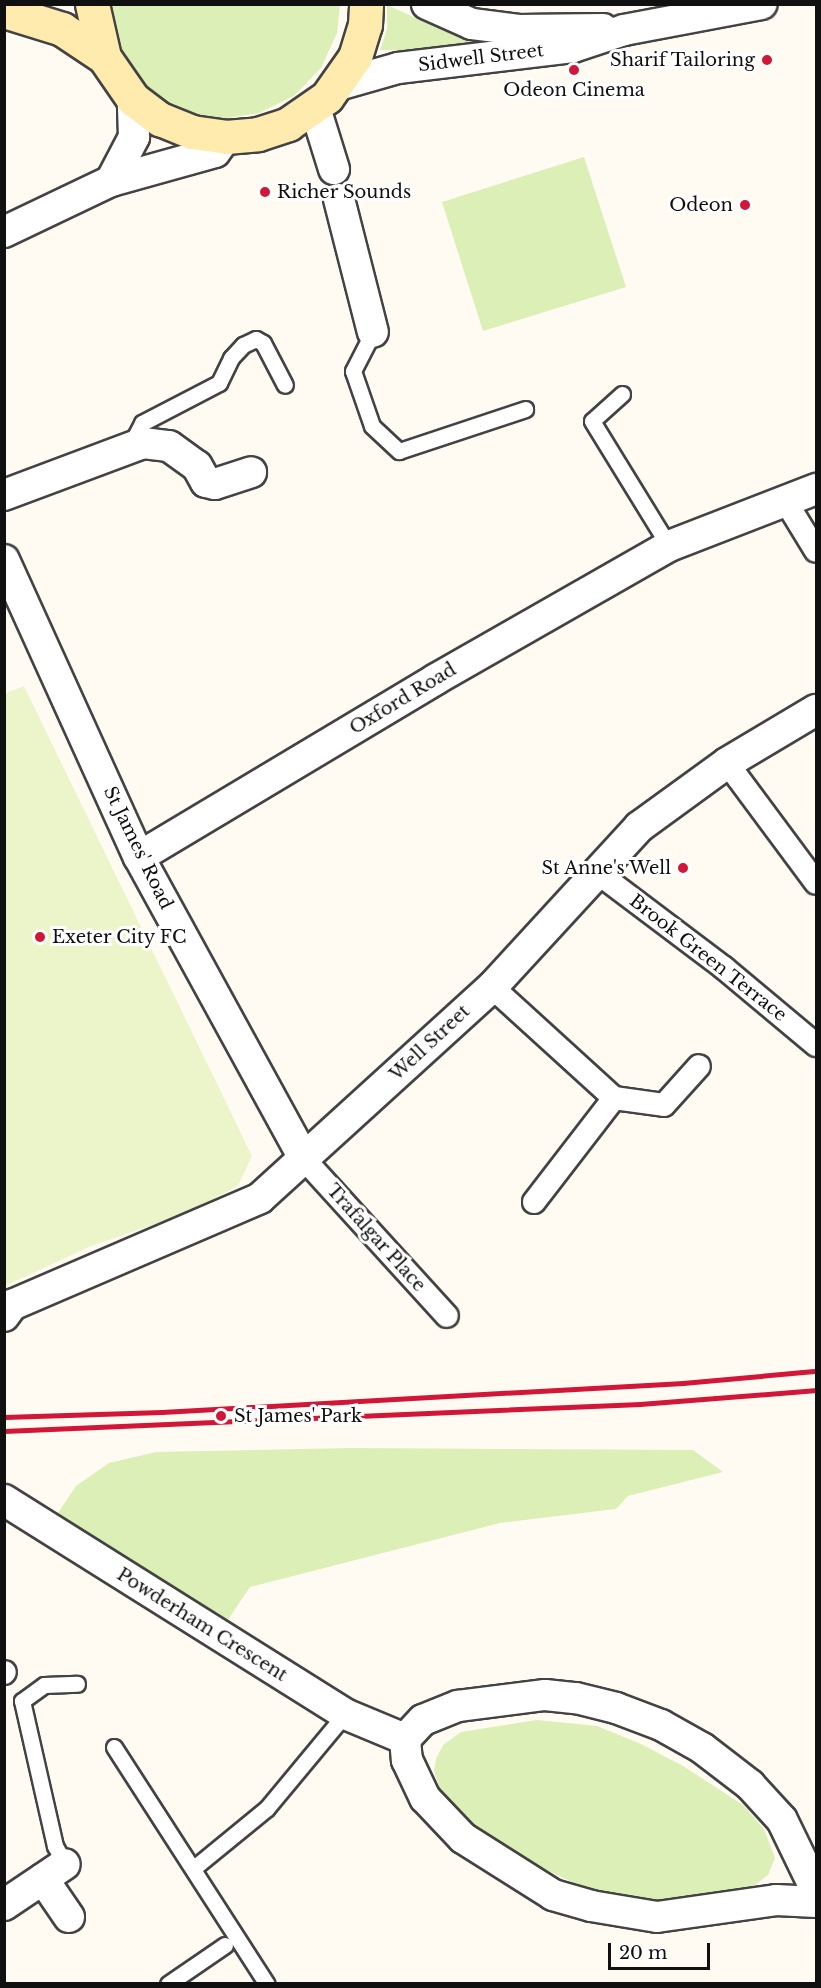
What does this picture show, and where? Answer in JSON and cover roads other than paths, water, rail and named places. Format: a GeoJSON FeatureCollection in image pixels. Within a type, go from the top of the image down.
{"type":"FeatureCollection","features":[{"type":"Feature","properties":{"kind":"main road"},"geometry":{"type":"LineString","coordinates":[[92,4],[104,57]]}},
{"type":"Feature","properties":{"kind":"main road"},"geometry":{"type":"LineString","coordinates":[[4,11],[62,29],[104,57],[133,99],[160,119],[192,132],[226,137],[258,134],[288,124],[315,108],[338,85],[355,57],[365,25],[366,4]]}},
{"type":"Feature","properties":{"kind":"street","name":"Sidwell Street"},"geometry":{"type":"LineString","coordinates":[[427,4],[471,24],[519,30],[564,27],[624,30]]}},
{"type":"Feature","properties":{"kind":"street","name":"Sidwell Street"},"geometry":{"type":"LineString","coordinates":[[338,85],[398,68],[573,47],[624,30],[762,4]]}},
{"type":"Feature","properties":{"kind":"street"},"geometry":{"type":"LineString","coordinates":[[111,181],[134,137],[133,99]]}},
{"type":"Feature","properties":{"kind":"street"},"geometry":{"type":"LineString","coordinates":[[315,108],[334,169]]}},
{"type":"Feature","properties":{"kind":"street"},"geometry":{"type":"LineString","coordinates":[[4,232],[111,181],[215,152],[226,137]]}},
{"type":"Feature","properties":{"kind":"street"},"geometry":{"type":"LineString","coordinates":[[339,199],[373,332]]}},
{"type":"Feature","properties":{"kind":"street"},"geometry":{"type":"LineString","coordinates":[[4,495],[142,443],[169,446],[197,466],[206,482],[215,484],[251,472]]}},
{"type":"Feature","properties":{"kind":"street","name":"Oxford Road"},"geometry":{"type":"LineString","coordinates":[[139,857],[436,679],[669,546],[816,489]]}},
{"type":"Feature","properties":{"kind":"street"},"geometry":{"type":"LineString","coordinates":[[786,502],[816,551]]}},
{"type":"Feature","properties":{"kind":"street","name":"St James' Road"},"geometry":{"type":"LineString","coordinates":[[4,560],[139,857],[304,1159]]}},
{"type":"Feature","properties":{"kind":"street","name":"Well Street"},"geometry":{"type":"LineString","coordinates":[[4,1316],[12,1305],[241,1209],[304,1159],[492,987],[639,827],[728,764],[816,710]]}},
{"type":"Feature","properties":{"kind":"street"},"geometry":{"type":"LineString","coordinates":[[728,764],[816,883]]}},
{"type":"Feature","properties":{"kind":"street","name":"Brook Green Terrace"},"geometry":{"type":"LineString","coordinates":[[598,873],[724,968],[816,1045]]}},
{"type":"Feature","properties":{"kind":"street"},"geometry":{"type":"LineString","coordinates":[[492,987],[614,1098],[664,1104],[699,1066]]}},
{"type":"Feature","properties":{"kind":"street"},"geometry":{"type":"LineString","coordinates":[[534,1202],[614,1098]]}},
{"type":"Feature","properties":{"kind":"street","name":"Trafalgar Place"},"geometry":{"type":"LineString","coordinates":[[304,1159],[447,1316]]}},
{"type":"Feature","properties":{"kind":"street","name":"Powderham Crescent"},"geometry":{"type":"LineString","coordinates":[[4,1500],[345,1714],[405,1739]]}},
{"type":"Feature","properties":{"kind":"street"},"geometry":{"type":"LineString","coordinates":[[816,1890],[782,1820],[750,1785],[702,1748],[661,1725],[616,1708],[576,1698],[545,1695],[458,1706],[423,1720],[405,1739],[407,1760],[425,1798],[463,1838],[553,1895],[591,1906],[657,1917],[776,1900],[816,1902]]}},
{"type":"Feature","properties":{"kind":"street"},"geometry":{"type":"LineString","coordinates":[[4,1905],[54,1872],[69,1917]]}},
{"type":"Feature","properties":{"kind":"lane"},"geometry":{"type":"LineString","coordinates":[[373,332],[353,371],[372,426],[399,451],[525,409]]}},
{"type":"Feature","properties":{"kind":"lane"},"geometry":{"type":"LineString","coordinates":[[130,447],[142,423],[219,383],[231,358],[243,345],[256,339],[263,343],[285,385]]}},
{"type":"Feature","properties":{"kind":"lane"},"geometry":{"type":"LineString","coordinates":[[622,394],[592,422],[669,546]]}},
{"type":"Feature","properties":{"kind":"lane"},"geometry":{"type":"LineString","coordinates":[[54,1872],[56,1846],[22,1701],[44,1685],[77,1684]]}},
{"type":"Feature","properties":{"kind":"lane"},"geometry":{"type":"LineString","coordinates":[[195,1867],[267,1808],[345,1714]]}},
{"type":"Feature","properties":{"kind":"lane"},"geometry":{"type":"LineString","coordinates":[[114,1747],[160,1822],[195,1867],[267,1983]]}},
{"type":"Feature","properties":{"kind":"lane"},"geometry":{"type":"LineString","coordinates":[[168,1983],[225,1945]]}},
{"type":"Feature","properties":{"kind":"railway"},"geometry":{"type":"LineString","coordinates":[[4,1417],[162,1412],[683,1383],[816,1371]]}},
{"type":"Feature","properties":{"kind":"railway"},"geometry":{"type":"LineString","coordinates":[[4,1431],[640,1404],[816,1390]]}},
{"type":"Feature","properties":{"kind":"place","name":"Sharif Tailoring"},"geometry":{"type":"Point","coordinates":[767,60]}},
{"type":"Feature","properties":{"kind":"place","name":"Odeon Cinema"},"geometry":{"type":"Point","coordinates":[574,70]}},
{"type":"Feature","properties":{"kind":"place","name":"Richer Sounds"},"geometry":{"type":"Point","coordinates":[265,192]}},
{"type":"Feature","properties":{"kind":"place","name":"Odeon"},"geometry":{"type":"Point","coordinates":[745,205]}},
{"type":"Feature","properties":{"kind":"place","name":"St Anne's Well"},"geometry":{"type":"Point","coordinates":[683,868]}},
{"type":"Feature","properties":{"kind":"place","name":"Exeter City FC"},"geometry":{"type":"Point","coordinates":[40,937]}},
{"type":"Feature","properties":{"kind":"place","name":"St James' Park"},"geometry":{"type":"Point","coordinates":[221,1416]}}]}
